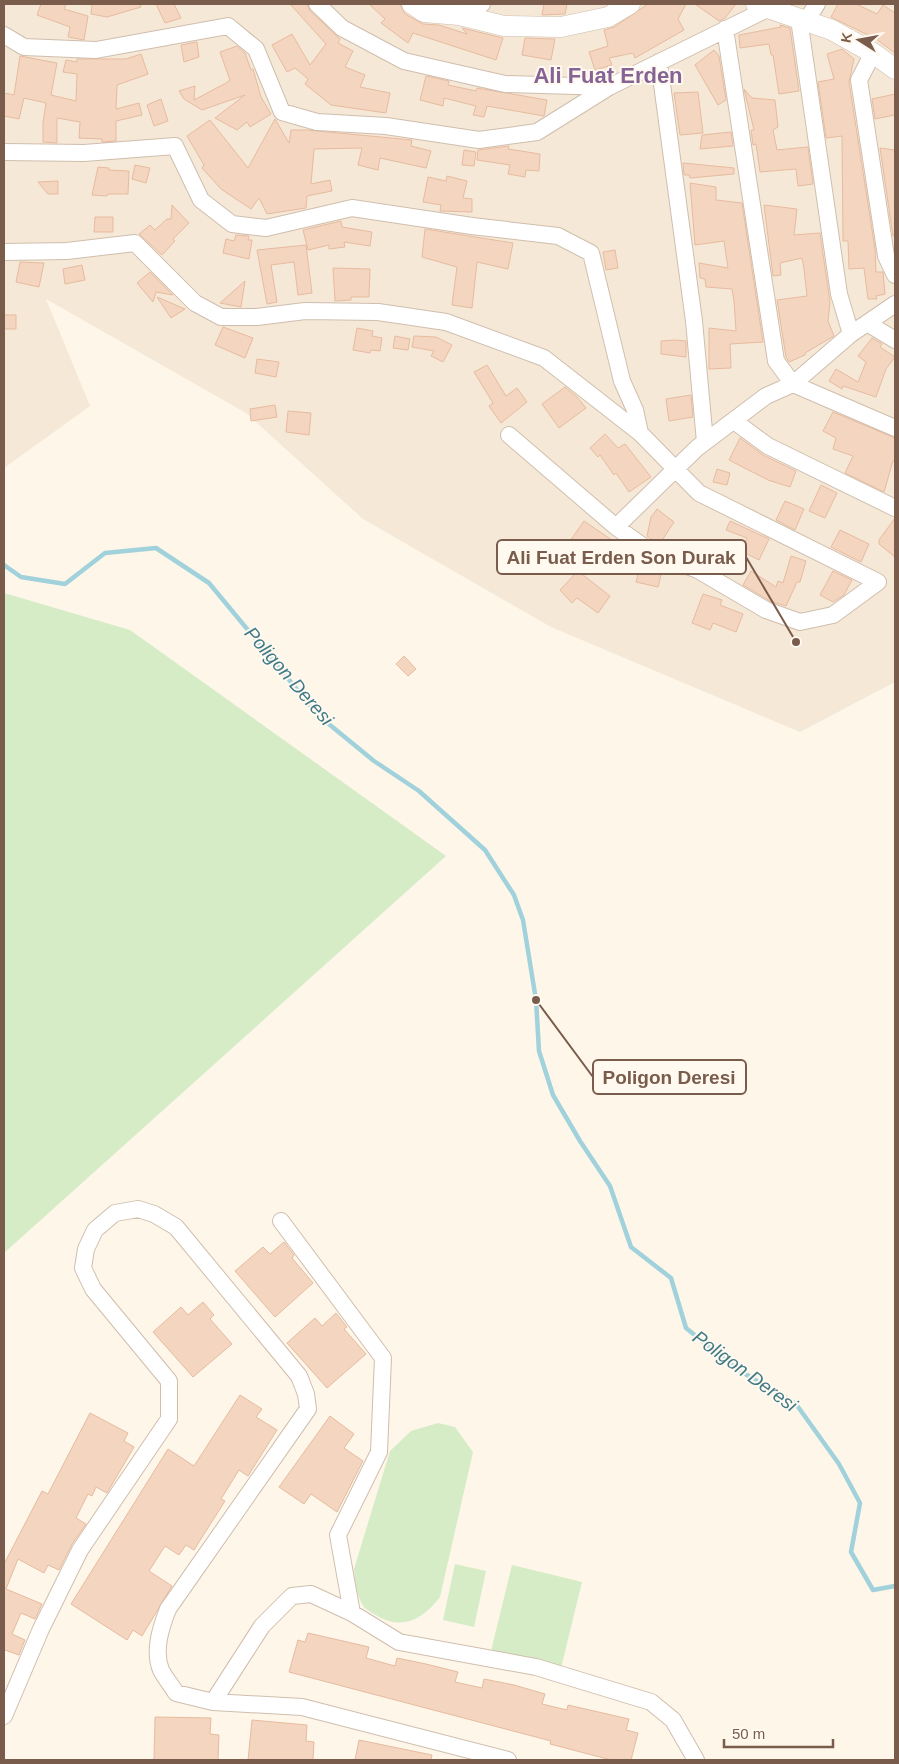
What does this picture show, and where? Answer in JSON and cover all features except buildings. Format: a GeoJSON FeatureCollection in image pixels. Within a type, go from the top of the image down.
{"type":"FeatureCollection","features":[{"type":"Feature","properties":{"kind":"street"},"geometry":{"type":"LineString","coordinates":[[317,4],[342,28],[404,61],[505,84],[608,87]]}},
{"type":"Feature","properties":{"kind":"street"},"geometry":{"type":"LineString","coordinates":[[412,4],[424,12],[459,14],[504,26],[561,27],[608,17],[630,4]]}},
{"type":"Feature","properties":{"kind":"street"},"geometry":{"type":"LineString","coordinates":[[459,14],[482,4]]}},
{"type":"Feature","properties":{"kind":"street"},"geometry":{"type":"LineString","coordinates":[[817,4],[803,20],[838,294],[851,334]]}},
{"type":"Feature","properties":{"kind":"street"},"geometry":{"type":"LineString","coordinates":[[4,35],[24,46],[96,50],[228,26],[256,49],[282,112],[317,122],[386,126],[479,140],[537,132],[608,87],[725,29],[761,6],[832,30],[873,52],[895,70]]}},
{"type":"Feature","properties":{"kind":"street"},"geometry":{"type":"LineString","coordinates":[[725,29],[776,361],[792,384],[895,428]]}},
{"type":"Feature","properties":{"kind":"street"},"geometry":{"type":"LineString","coordinates":[[873,52],[859,80],[886,256],[895,275]]}},
{"type":"Feature","properties":{"kind":"street"},"geometry":{"type":"LineString","coordinates":[[659,62],[694,321],[705,442]]}},
{"type":"Feature","properties":{"kind":"street"},"geometry":{"type":"LineString","coordinates":[[4,152],[84,153],[175,146],[201,200],[232,224],[266,228],[352,208],[472,226],[558,236],[591,253],[622,381],[635,410],[640,433]]}},
{"type":"Feature","properties":{"kind":"street"},"geometry":{"type":"LineString","coordinates":[[4,252],[67,251],[134,243],[195,303],[221,317],[257,317],[305,311],[378,312],[446,322],[544,358],[640,433],[699,493],[878,582],[833,615],[800,622],[766,610],[698,570],[654,554],[616,527],[509,436]]}},
{"type":"Feature","properties":{"kind":"street"},"geometry":{"type":"LineString","coordinates":[[616,527],[705,442],[766,396],[792,384],[851,334],[895,304]]}},
{"type":"Feature","properties":{"kind":"street"},"geometry":{"type":"LineString","coordinates":[[867,323],[895,340]]}},
{"type":"Feature","properties":{"kind":"street"},"geometry":{"type":"LineString","coordinates":[[734,421],[768,446],[895,508]]}},
{"type":"Feature","properties":{"kind":"street"},"geometry":{"type":"LineString","coordinates":[[4,1716],[41,1629],[80,1550],[169,1419],[169,1381],[92,1290],[83,1268],[86,1248],[95,1230],[115,1213],[138,1209],[154,1214],[176,1227],[299,1376],[306,1394],[308,1409],[168,1610],[160,1628],[158,1644],[161,1669],[176,1693],[213,1702],[302,1707],[508,1760]]}},
{"type":"Feature","properties":{"kind":"street"},"geometry":{"type":"LineString","coordinates":[[281,1221],[383,1358],[380,1452],[338,1535],[352,1613]]}},
{"type":"Feature","properties":{"kind":"street"},"geometry":{"type":"LineString","coordinates":[[213,1702],[262,1626],[292,1596],[311,1594],[352,1613],[399,1642],[536,1667],[651,1702],[673,1720],[696,1760]]}},
{"type":"Feature","properties":{"kind":"shaded area"},"geometry":{"type":"Polygon","coordinates":[[[4,4],[895,4],[895,682],[800,732],[551,627],[363,519],[246,413],[46,299],[90,406],[4,468],[4,4]]]}},
{"type":"Feature","properties":{"kind":"green space"},"geometry":{"type":"Polygon","coordinates":[[[4,593],[130,630],[446,856],[4,1253],[4,593]]]}},
{"type":"Feature","properties":{"kind":"green space"},"geometry":{"type":"Polygon","coordinates":[[[438,1423],[455,1427],[473,1452],[440,1597],[421,1616],[414,1620],[398,1623],[381,1618],[364,1607],[358,1594],[354,1569],[390,1451],[411,1431],[438,1423]]]}},
{"type":"Feature","properties":{"kind":"green space"},"geometry":{"type":"Polygon","coordinates":[[[455,1564],[486,1571],[474,1627],[443,1620],[455,1564]]]}},
{"type":"Feature","properties":{"kind":"green space"},"geometry":{"type":"Polygon","coordinates":[[[512,1565],[582,1582],[561,1668],[491,1651],[512,1565]]]}},
{"type":"Feature","properties":{"kind":"waterway","name":"Poligon Deresi"},"geometry":{"type":"LineString","coordinates":[[4,565],[21,577],[65,584],[105,553],[156,548],[209,583],[319,716],[374,761],[419,791],[485,850],[514,895],[523,920],[536,1000],[539,1051],[553,1095],[580,1141],[610,1186],[631,1247],[671,1278],[686,1328],[737,1369],[796,1404],[839,1464],[860,1503],[851,1552],[873,1590],[895,1586]]}},
{"type":"Feature","properties":{"kind":"place","name":"Ali Fuat Erden Son Durak"},"geometry":{"type":"Point","coordinates":[796,642]}},
{"type":"Feature","properties":{"kind":"place","name":"Poligon Deresi"},"geometry":{"type":"Point","coordinates":[536,1000]}},
{"type":"Feature","properties":{"kind":"district","name":"Ali Fuat Erden"},"geometry":{"type":"Point","coordinates":[608,75]}}]}
